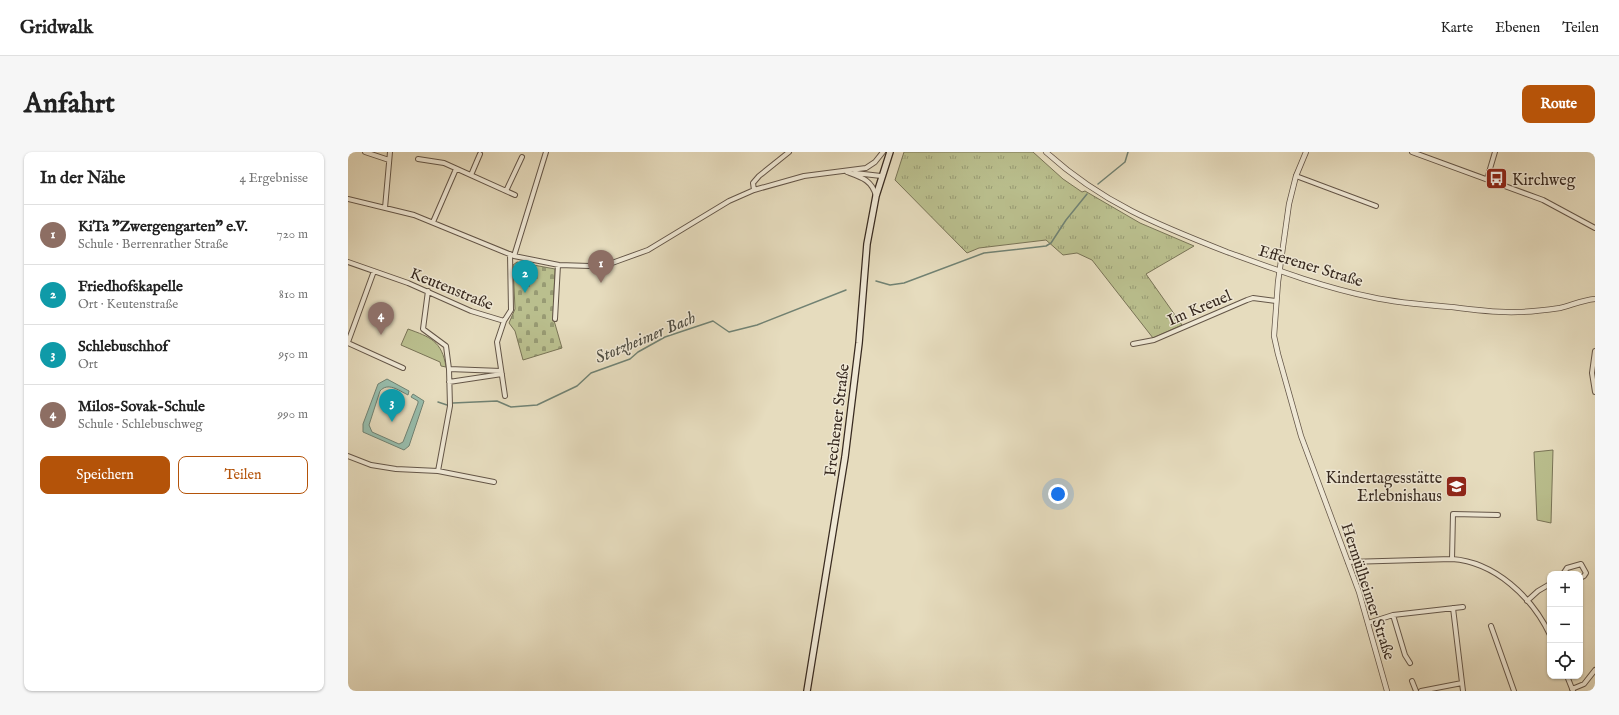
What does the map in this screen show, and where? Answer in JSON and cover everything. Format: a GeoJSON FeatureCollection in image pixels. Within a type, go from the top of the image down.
{"type":"FeatureCollection","features":[{"type":"Feature","properties":{"kind":"main road","name":"Frechener Straße"},"geometry":{"type":"LineString","coordinates":[[806,691],[845,457],[859,343],[867,244],[881,176],[890,152]]}},
{"type":"Feature","properties":{"kind":"street"},"geometry":{"type":"LineString","coordinates":[[365,152],[389,160]]}},
{"type":"Feature","properties":{"kind":"street"},"geometry":{"type":"LineString","coordinates":[[385,208],[390,152]]}},
{"type":"Feature","properties":{"kind":"street","name":"Keutenstraße"},"geometry":{"type":"LineString","coordinates":[[348,262],[428,291],[471,311],[504,321],[511,310],[512,255],[546,152]]}},
{"type":"Feature","properties":{"kind":"street"},"geometry":{"type":"LineString","coordinates":[[754,190],[753,183],[759,176],[789,152]]}},
{"type":"Feature","properties":{"kind":"street"},"geometry":{"type":"LineString","coordinates":[[348,199],[433,222],[512,255],[558,265],[580,267],[602,265],[636,255],[672,237],[729,201],[754,190],[804,176],[846,172],[866,168],[875,162],[884,152]]}},
{"type":"Feature","properties":{"kind":"street","name":"Efferener Straße"},"geometry":{"type":"LineString","coordinates":[[1046,152],[1084,184],[1115,203],[1178,233],[1280,271],[1342,290],[1383,300],[1490,312],[1539,311],[1595,299]]}},
{"type":"Feature","properties":{"kind":"street","name":"Hermülheimer Straße"},"geometry":{"type":"LineString","coordinates":[[1306,152],[1296,176],[1289,204],[1276,301],[1274,336],[1301,436],[1348,562],[1368,623],[1387,691]]}},
{"type":"Feature","properties":{"kind":"street"},"geometry":{"type":"LineString","coordinates":[[1412,152],[1542,200],[1595,228]]}},
{"type":"Feature","properties":{"kind":"street"},"geometry":{"type":"LineString","coordinates":[[1487,179],[1495,152]]}},
{"type":"Feature","properties":{"kind":"street"},"geometry":{"type":"LineString","coordinates":[[471,176],[480,154]]}},
{"type":"Feature","properties":{"kind":"street"},"geometry":{"type":"LineString","coordinates":[[506,191],[522,156]]}},
{"type":"Feature","properties":{"kind":"street"},"geometry":{"type":"LineString","coordinates":[[418,159],[444,163],[515,195]]}},
{"type":"Feature","properties":{"kind":"street"},"geometry":{"type":"LineString","coordinates":[[433,222],[456,169]]}},
{"type":"Feature","properties":{"kind":"street"},"geometry":{"type":"LineString","coordinates":[[846,172],[881,176]]}},
{"type":"Feature","properties":{"kind":"street"},"geometry":{"type":"LineString","coordinates":[[846,172],[868,181],[874,189],[876,196]]}},
{"type":"Feature","properties":{"kind":"street"},"geometry":{"type":"LineString","coordinates":[[1296,176],[1376,206]]}},
{"type":"Feature","properties":{"kind":"street"},"geometry":{"type":"LineString","coordinates":[[555,319],[558,265]]}},
{"type":"Feature","properties":{"kind":"street"},"geometry":{"type":"LineString","coordinates":[[374,271],[348,343],[403,368]]}},
{"type":"Feature","properties":{"kind":"street"},"geometry":{"type":"LineString","coordinates":[[428,291],[423,329],[446,346],[449,369],[449,413],[438,471]]}},
{"type":"Feature","properties":{"kind":"street","name":"Im Kreuel"},"geometry":{"type":"LineString","coordinates":[[1133,344],[1154,340],[1253,298],[1276,301]]}},
{"type":"Feature","properties":{"kind":"street"},"geometry":{"type":"LineString","coordinates":[[504,321],[497,342],[505,396]]}},
{"type":"Feature","properties":{"kind":"street"},"geometry":{"type":"LineString","coordinates":[[1595,351],[1592,373],[1595,392]]}},
{"type":"Feature","properties":{"kind":"street"},"geometry":{"type":"LineString","coordinates":[[449,369],[501,373]]}},
{"type":"Feature","properties":{"kind":"street"},"geometry":{"type":"LineString","coordinates":[[449,382],[501,373]]}},
{"type":"Feature","properties":{"kind":"street"},"geometry":{"type":"LineString","coordinates":[[348,456],[371,465],[402,469],[438,471],[494,482]]}},
{"type":"Feature","properties":{"kind":"street"},"geometry":{"type":"LineString","coordinates":[[1452,559],[1453,514],[1498,515]]}},
{"type":"Feature","properties":{"kind":"street"},"geometry":{"type":"LineString","coordinates":[[1348,562],[1452,559],[1465,560],[1483,566],[1500,576],[1527,601],[1547,631]]}},
{"type":"Feature","properties":{"kind":"street"},"geometry":{"type":"LineString","coordinates":[[1566,571],[1568,568],[1581,564],[1586,573],[1583,576]]}},
{"type":"Feature","properties":{"kind":"street"},"geometry":{"type":"LineString","coordinates":[[1527,601],[1538,591],[1547,586]]}},
{"type":"Feature","properties":{"kind":"street"},"geometry":{"type":"LineString","coordinates":[[1368,623],[1393,615],[1463,607]]}},
{"type":"Feature","properties":{"kind":"street"},"geometry":{"type":"LineString","coordinates":[[1452,608],[1463,691]]}},
{"type":"Feature","properties":{"kind":"street"},"geometry":{"type":"LineString","coordinates":[[1393,615],[1405,655],[1410,663]]}},
{"type":"Feature","properties":{"kind":"street"},"geometry":{"type":"LineString","coordinates":[[1491,626],[1514,691]]}},
{"type":"Feature","properties":{"kind":"street"},"geometry":{"type":"LineString","coordinates":[[1568,679],[1574,690],[1584,684],[1595,670]]}},
{"type":"Feature","properties":{"kind":"street"},"geometry":{"type":"LineString","coordinates":[[1412,681],[1416,691]]}},
{"type":"Feature","properties":{"kind":"street"},"geometry":{"type":"LineString","coordinates":[[1421,691],[1462,683]]}},
{"type":"Feature","properties":{"kind":"green space"},"geometry":{"type":"Polygon","coordinates":[[[904,152],[1033,152],[1063,179],[1082,192],[1085,191],[1140,223],[1194,246],[1146,274],[1182,325],[1153,338],[1092,260],[1077,253],[1063,255],[1046,240],[979,248],[967,253],[895,180],[904,152]]]}},
{"type":"Feature","properties":{"kind":"green space"},"geometry":{"type":"Polygon","coordinates":[[[517,262],[555,269],[553,317],[562,348],[523,360],[515,331],[509,323],[515,309],[513,265],[517,262]]]}},
{"type":"Feature","properties":{"kind":"green space"},"geometry":{"type":"Polygon","coordinates":[[[408,329],[434,341],[441,351],[446,367],[441,366],[440,362],[401,345],[408,329]]]}},
{"type":"Feature","properties":{"kind":"green space"},"geometry":{"type":"Polygon","coordinates":[[[1553,450],[1551,523],[1537,520],[1534,452],[1553,450]]]}},
{"type":"Feature","properties":{"kind":"shaded area"},"geometry":{"type":"Polygon","coordinates":[[[387,379],[409,391],[408,395],[390,387],[383,388],[380,391],[369,425],[372,432],[399,444],[403,442],[418,403],[418,401],[411,397],[413,394],[424,401],[409,446],[404,450],[363,432],[363,424],[378,384],[387,379]]]}},
{"type":"Feature","properties":{"kind":"waterway","name":"Stotzheimer Bach"},"geometry":{"type":"LineString","coordinates":[[1098,184],[1125,162],[1128,152]]}},
{"type":"Feature","properties":{"kind":"waterway","name":"Stotzheimer Bach"},"geometry":{"type":"LineString","coordinates":[[876,281],[890,285],[904,283],[984,253],[1046,246],[1051,243],[1066,220],[1087,194]]}},
{"type":"Feature","properties":{"kind":"waterway","name":"Stotzheimer Bach"},"geometry":{"type":"LineString","coordinates":[[453,403],[497,401],[511,407],[537,405],[577,386],[591,373],[630,359],[638,352],[665,337],[713,321],[729,332],[757,325],[846,290]]}},
{"type":"Feature","properties":{"kind":"waterway","name":"Stotzheimer Bach"},"geometry":{"type":"LineString","coordinates":[[438,402],[447,405]]}},
{"type":"Feature","properties":{"kind":"place","name":"Kirchweg"},"geometry":{"type":"Point","coordinates":[1496,179]}},
{"type":"Feature","properties":{"kind":"place","name":"KiTa \"Zwergengarten\" e.V."},"geometry":{"type":"Point","coordinates":[601,283]}},
{"type":"Feature","properties":{"kind":"place","name":"Friedhofskapelle"},"geometry":{"type":"Point","coordinates":[525,293]}},
{"type":"Feature","properties":{"kind":"place","name":"Milos-Sovak-Schule"},"geometry":{"type":"Point","coordinates":[381,335]}},
{"type":"Feature","properties":{"kind":"place","name":"Schlebuschhof"},"geometry":{"type":"Point","coordinates":[392,422]}},
{"type":"Feature","properties":{"kind":"place","name":"Kindertagesstätte Erlebnishaus"},"geometry":{"type":"Point","coordinates":[1457,486]}}]}
